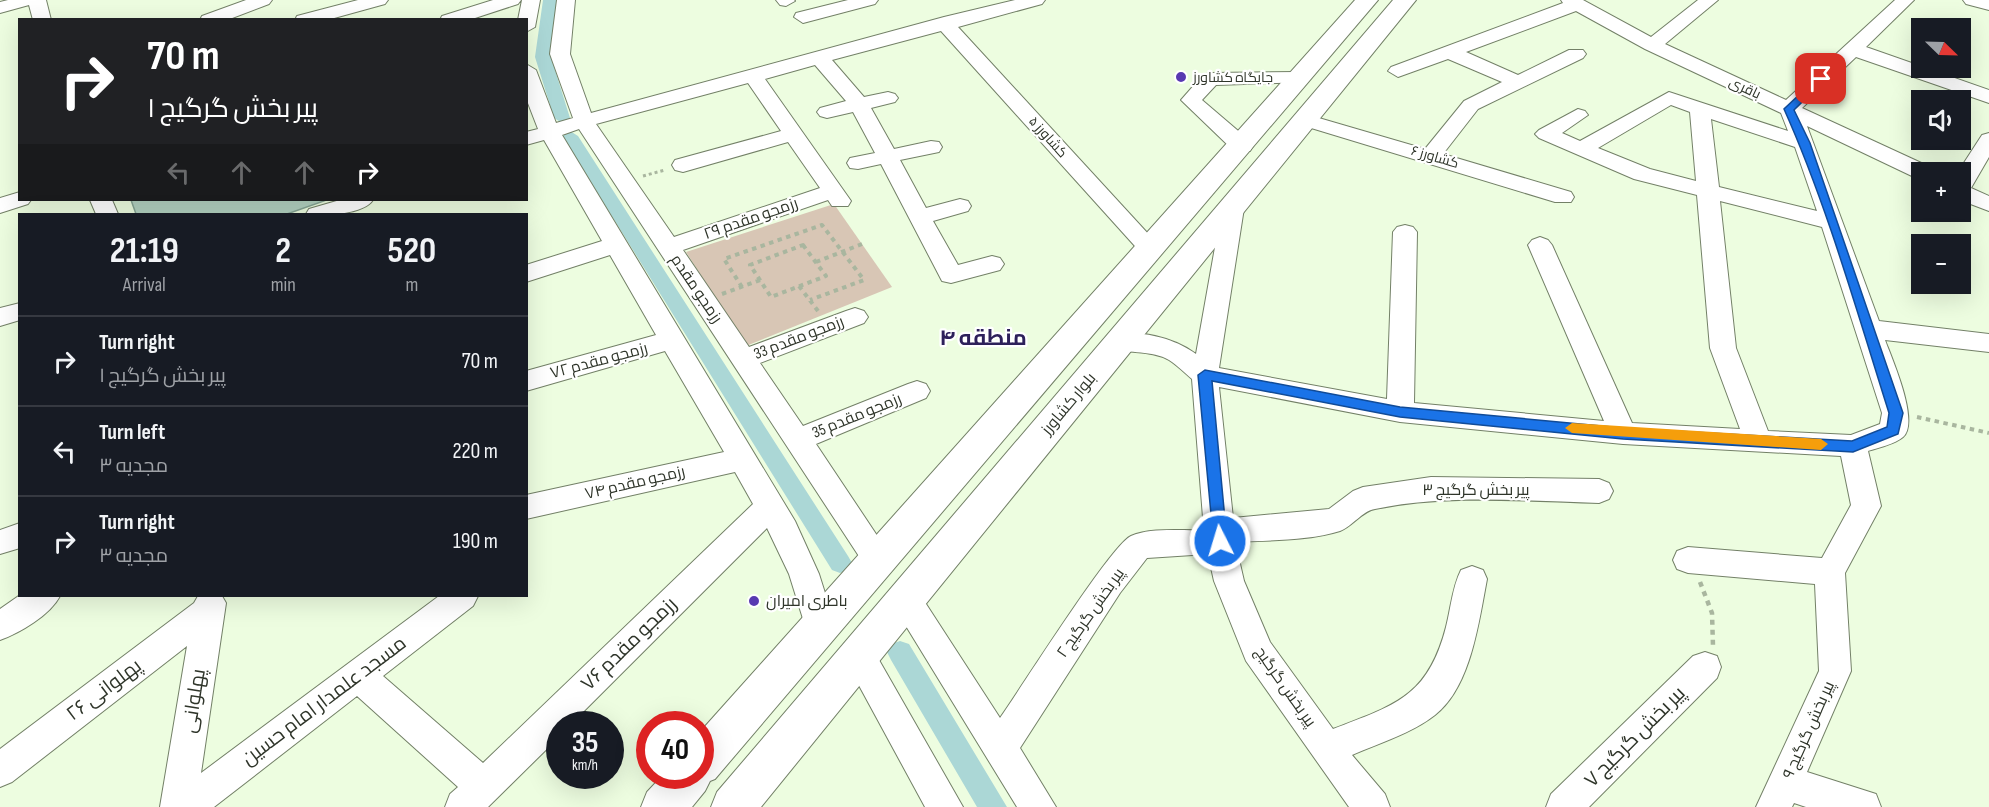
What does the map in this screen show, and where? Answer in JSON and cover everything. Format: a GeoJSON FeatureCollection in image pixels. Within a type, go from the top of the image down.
{"type":"FeatureCollection","features":[{"type":"Feature","properties":{"kind":"main road"},"geometry":{"type":"LineString","coordinates":[[714,748],[1242,146],[1297,78],[1367,0]]}},
{"type":"Feature","properties":{"kind":"main road","name":"بلوار کشاورز"},"geometry":{"type":"LineString","coordinates":[[734,807],[1405,0]]}},
{"type":"Feature","properties":{"kind":"street"},"geometry":{"type":"LineString","coordinates":[[0,9],[27,0]]}},
{"type":"Feature","properties":{"kind":"street"},"geometry":{"type":"LineString","coordinates":[[37,0],[42,18]]}},
{"type":"Feature","properties":{"kind":"street"},"geometry":{"type":"LineString","coordinates":[[213,18],[239,3],[262,0]]}},
{"type":"Feature","properties":{"kind":"street"},"geometry":{"type":"LineString","coordinates":[[311,18],[379,0]]}},
{"type":"Feature","properties":{"kind":"street"},"geometry":{"type":"LineString","coordinates":[[455,18],[512,0]]}},
{"type":"Feature","properties":{"kind":"street"},"geometry":{"type":"LineString","coordinates":[[528,18],[531,0]]}},
{"type":"Feature","properties":{"kind":"street","name":"رزمجو مقدم"},"geometry":{"type":"LineString","coordinates":[[566,0],[560,54],[584,121],[879,561]]}},
{"type":"Feature","properties":{"kind":"street"},"geometry":{"type":"LineString","coordinates":[[803,17],[869,0]]}},
{"type":"Feature","properties":{"kind":"street"},"geometry":{"type":"LineString","coordinates":[[538,135],[945,23],[999,4],[1036,0]]}},
{"type":"Feature","properties":{"kind":"street"},"geometry":{"type":"LineString","coordinates":[[1652,45],[1709,0]]}},
{"type":"Feature","properties":{"kind":"street"},"geometry":{"type":"LineString","coordinates":[[1120,342],[1147,344],[1178,353],[1205,375],[1400,412],[1623,433],[1853,446],[1894,421],[1869,329],[1804,143],[1789,109],[1905,0]]}},
{"type":"Feature","properties":{"kind":"street"},"geometry":{"type":"LineString","coordinates":[[1972,0],[1989,5]]}},
{"type":"Feature","properties":{"kind":"street"},"geometry":{"type":"LineString","coordinates":[[1398,71],[1574,2]]}},
{"type":"Feature","properties":{"kind":"street","name":"باقری"},"geometry":{"type":"LineString","coordinates":[[1574,2],[1652,45],[1911,167]]}},
{"type":"Feature","properties":{"kind":"street","name":"کشاورز ۵"},"geometry":{"type":"LineString","coordinates":[[945,23],[1151,250]]}},
{"type":"Feature","properties":{"kind":"street"},"geometry":{"type":"LineString","coordinates":[[1853,49],[1989,97]]}},
{"type":"Feature","properties":{"kind":"street"},"geometry":{"type":"LineString","coordinates":[[1449,52],[1518,82]]}},
{"type":"Feature","properties":{"kind":"street"},"geometry":{"type":"LineString","coordinates":[[1431,156],[1471,105],[1576,54]]}},
{"type":"Feature","properties":{"kind":"street"},"geometry":{"type":"LineString","coordinates":[[819,57],[859,104],[951,275],[992,264]]}},
{"type":"Feature","properties":{"kind":"street"},"geometry":{"type":"LineString","coordinates":[[683,165],[793,134],[752,75]]}},
{"type":"Feature","properties":{"kind":"street"},"geometry":{"type":"LineString","coordinates":[[1242,146],[1191,100],[1210,79],[1297,78]]}},
{"type":"Feature","properties":{"kind":"street"},"geometry":{"type":"LineString","coordinates":[[528,81],[538,135],[616,245],[770,506],[804,574],[820,628]]}},
{"type":"Feature","properties":{"kind":"street"},"geometry":{"type":"LineString","coordinates":[[827,112],[888,98]]}},
{"type":"Feature","properties":{"kind":"street"},"geometry":{"type":"LineString","coordinates":[[1579,150],[1669,98],[1804,143]]}},
{"type":"Feature","properties":{"kind":"street"},"geometry":{"type":"LineString","coordinates":[[1700,108],[1722,348],[1758,441]]}},
{"type":"Feature","properties":{"kind":"street"},"geometry":{"type":"LineString","coordinates":[[1578,115],[1545,135],[1642,174],[1830,222]]}},
{"type":"Feature","properties":{"kind":"street","name":"کشاورز ۶"},"geometry":{"type":"LineString","coordinates":[[1305,120],[1563,197]]}},
{"type":"Feature","properties":{"kind":"street","name":"رزمجو مقدم ۲۹"},"geometry":{"type":"LineString","coordinates":[[669,248],[836,196],[793,134]]}},
{"type":"Feature","properties":{"kind":"street"},"geometry":{"type":"LineString","coordinates":[[1971,170],[1989,139]]}},
{"type":"Feature","properties":{"kind":"street"},"geometry":{"type":"LineString","coordinates":[[858,163],[931,147]]}},
{"type":"Feature","properties":{"kind":"street"},"geometry":{"type":"LineString","coordinates":[[1971,195],[1989,204]]}},
{"type":"Feature","properties":{"kind":"street"},"geometry":{"type":"LineString","coordinates":[[0,206],[18,200]]}},
{"type":"Feature","properties":{"kind":"street"},"geometry":{"type":"LineString","coordinates":[[320,213],[359,201]]}},
{"type":"Feature","properties":{"kind":"street"},"geometry":{"type":"LineString","coordinates":[[920,217],[960,206]]}},
{"type":"Feature","properties":{"kind":"street","name":"پیر بخش گرگیج"},"geometry":{"type":"LineString","coordinates":[[1233,208],[1205,375],[1219,536],[1229,581],[1257,651],[1372,807]]}},
{"type":"Feature","properties":{"kind":"street"},"geometry":{"type":"LineString","coordinates":[[1400,412],[1405,232]]}},
{"type":"Feature","properties":{"kind":"street"},"geometry":{"type":"LineString","coordinates":[[528,273],[616,245]]}},
{"type":"Feature","properties":{"kind":"street"},"geometry":{"type":"LineString","coordinates":[[1540,245],[1623,433]]}},
{"type":"Feature","properties":{"kind":"street"},"geometry":{"type":"LineString","coordinates":[[0,318],[18,312]]}},
{"type":"Feature","properties":{"kind":"street","name":"رزمجو مقدم 33"},"geometry":{"type":"LineString","coordinates":[[743,359],[855,316]]}},
{"type":"Feature","properties":{"kind":"street"},"geometry":{"type":"LineString","coordinates":[[1869,329],[1989,343]]}},
{"type":"Feature","properties":{"kind":"street","name":"رزمجو مقدم ۷۲"},"geometry":{"type":"LineString","coordinates":[[528,380],[672,340]]}},
{"type":"Feature","properties":{"kind":"street","name":"رزمجو مقدم 35"},"geometry":{"type":"LineString","coordinates":[[797,440],[917,391]]}},
{"type":"Feature","properties":{"kind":"street"},"geometry":{"type":"LineString","coordinates":[[1688,560],[1830,572],[1866,506],[1853,446]]}},
{"type":"Feature","properties":{"kind":"street","name":"رزمجو مقدم ۷۴"},"geometry":{"type":"LineString","coordinates":[[528,507],[743,459]]}},
{"type":"Feature","properties":{"kind":"street","name":"پیر بخش گرگیج ۳"},"geometry":{"type":"LineString","coordinates":[[1219,536],[1336,520],[1363,499],[1431,488],[1599,491]]}},
{"type":"Feature","properties":{"kind":"street","name":"رزمجو مقدم ۷۶"},"geometry":{"type":"LineString","coordinates":[[473,797],[770,506]]}},
{"type":"Feature","properties":{"kind":"street"},"geometry":{"type":"LineString","coordinates":[[0,542],[18,536]]}},
{"type":"Feature","properties":{"kind":"street","name":"پیر بخش گرگیج ۲"},"geometry":{"type":"LineString","coordinates":[[1000,748],[1109,584],[1140,546],[1219,536]]}},
{"type":"Feature","properties":{"kind":"street","name":"پیر بخش گرگیج ۹"},"geometry":{"type":"LineString","coordinates":[[1780,795],[1835,671],[1830,572]]}},
{"type":"Feature","properties":{"kind":"street"},"geometry":{"type":"LineString","coordinates":[[1328,748],[1403,715],[1431,698],[1450,668],[1472,579]]}},
{"type":"Feature","properties":{"kind":"street"},"geometry":{"type":"LineString","coordinates":[[0,626],[43,597]]}},
{"type":"Feature","properties":{"kind":"street","name":"مسجد علمدار امام حسین"},"geometry":{"type":"LineString","coordinates":[[185,807],[461,597]]}},
{"type":"Feature","properties":{"kind":"street"},"geometry":{"type":"LineString","coordinates":[[906,600],[1038,807]]}},
{"type":"Feature","properties":{"kind":"street","name":"پهلوانی ۲۶"},"geometry":{"type":"LineString","coordinates":[[0,770],[210,603]]}},
{"type":"Feature","properties":{"kind":"street","name":"پهلوانی"},"geometry":{"type":"LineString","coordinates":[[178,807],[210,603]]}},
{"type":"Feature","properties":{"kind":"street"},"geometry":{"type":"LineString","coordinates":[[859,656],[945,807]]}},
{"type":"Feature","properties":{"kind":"street","name":"پیر بخش گرگیج ۷"},"geometry":{"type":"LineString","coordinates":[[1564,807],[1705,667]]}},
{"type":"Feature","properties":{"kind":"street"},"geometry":{"type":"LineString","coordinates":[[358,675],[473,797]]}},
{"type":"Feature","properties":{"kind":"street"},"geometry":{"type":"LineString","coordinates":[[1780,795],[1863,807]]}},
{"type":"Feature","properties":{"kind":"path"},"geometry":{"type":"LineString","coordinates":[[624,181],[683,165]]}},
{"type":"Feature","properties":{"kind":"path"},"geometry":{"type":"LineString","coordinates":[[760,280],[742,287],[724,260],[822,225],[864,280],[810,300]]}},
{"type":"Feature","properties":{"kind":"path"},"geometry":{"type":"LineString","coordinates":[[816,262],[862,244]]}},
{"type":"Feature","properties":{"kind":"path"},"geometry":{"type":"LineString","coordinates":[[803,245],[826,276],[771,297],[760,280],[750,265],[803,245]]}},
{"type":"Feature","properties":{"kind":"path"},"geometry":{"type":"LineString","coordinates":[[799,286],[829,326]]}},
{"type":"Feature","properties":{"kind":"path"},"geometry":{"type":"LineString","coordinates":[[1894,421],[1989,433]]}},
{"type":"Feature","properties":{"kind":"path"},"geometry":{"type":"LineString","coordinates":[[1688,560],[1710,601],[1715,625],[1714,645],[1705,667]]}},
{"type":"Feature","properties":{"kind":"shaded area"},"geometry":{"type":"Polygon","coordinates":[[[834,204],[892,287],[746,346],[686,252],[834,204]]]}},
{"type":"Feature","properties":{"kind":"building"},"geometry":{"type":"Polygon","coordinates":[[[131,201],[324,201],[290,213],[136,213],[131,201]]]}},
{"type":"Feature","properties":{"kind":"waterway"},"geometry":{"type":"LineString","coordinates":[[550,0],[543,57],[562,118]]}},
{"type":"Feature","properties":{"kind":"waterway"},"geometry":{"type":"LineString","coordinates":[[570,136],[840,563]]}},
{"type":"Feature","properties":{"kind":"waterway"},"geometry":{"type":"LineString","coordinates":[[900,652],[993,807]]}},
{"type":"Feature","properties":{"kind":"slow traffic"},"geometry":{"type":"LineString","coordinates":[[1572,428],[1821,444]]}},
{"type":"Feature","properties":{"kind":"place","name":"جایگاه کشاورز"},"geometry":{"type":"Point","coordinates":[1181,77]}},
{"type":"Feature","properties":{"kind":"place","name":"باطری امیران"},"geometry":{"type":"Point","coordinates":[754,601]}},
{"type":"Feature","properties":{"kind":"district","name":"منطقه ۴"},"geometry":{"type":"Point","coordinates":[983,338]}},
{"type":"Feature","properties":{"kind":"route"},"geometry":{"type":"LineString","coordinates":[[1220,541],[1205,375],[1400,412],[1623,433],[1853,446],[1893,430],[1896,413],[1869,329],[1804,143],[1789,109],[1821,79]]}}]}
